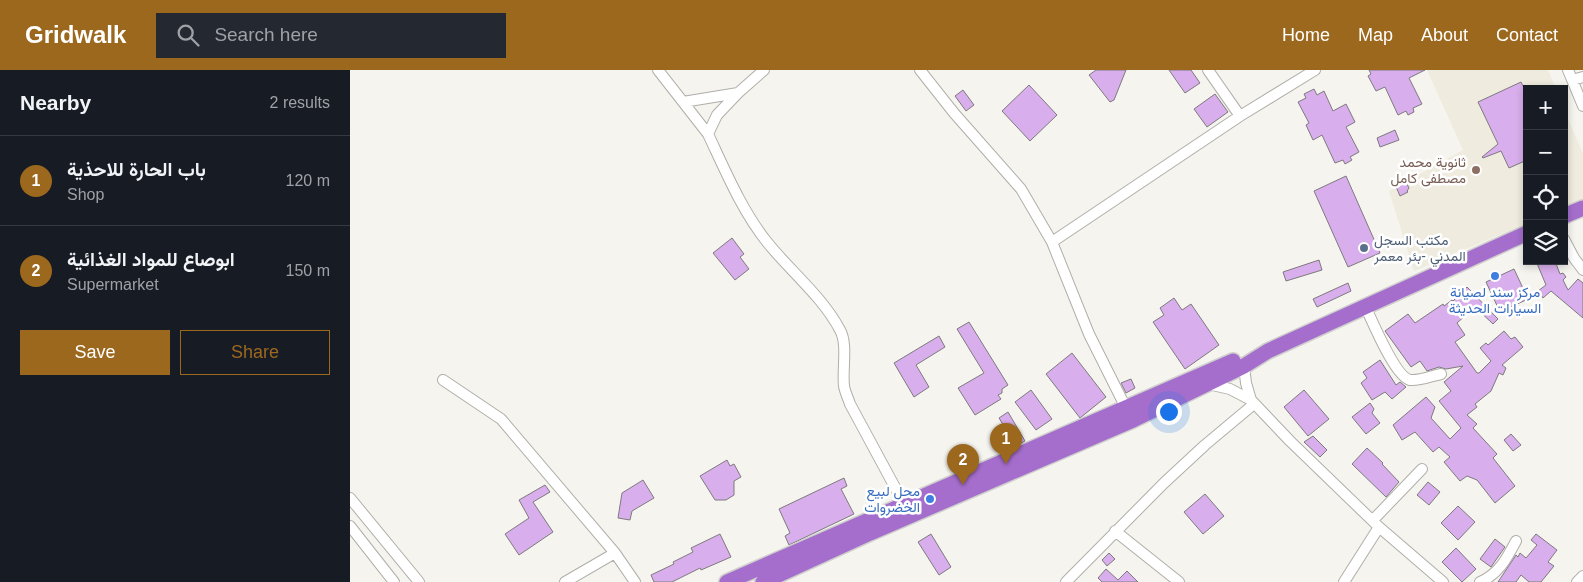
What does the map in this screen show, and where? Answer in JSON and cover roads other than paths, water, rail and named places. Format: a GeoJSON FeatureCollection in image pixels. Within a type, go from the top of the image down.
{"type":"FeatureCollection","features":[{"type":"Feature","properties":{"kind":"highway"},"geometry":{"type":"LineString","coordinates":[[1568,214],[1583,208]]}},
{"type":"Feature","properties":{"kind":"highway"},"geometry":{"type":"LineString","coordinates":[[727,582],[904,504],[1024,459],[1129,414],[1207,384],[1244,366],[1268,351],[1523,235]]}},
{"type":"Feature","properties":{"kind":"highway"},"geometry":{"type":"LineString","coordinates":[[1129,414],[1238,358],[1268,351]]}},
{"type":"Feature","properties":{"kind":"highway"},"geometry":{"type":"LineString","coordinates":[[763,582],[879,530],[1024,459]]}},
{"type":"Feature","properties":{"kind":"street"},"geometry":{"type":"LineString","coordinates":[[658,70],[708,134],[734,188],[767,242],[824,306],[840,330],[844,340],[844,387],[850,404],[904,504]]}},
{"type":"Feature","properties":{"kind":"street"},"geometry":{"type":"LineString","coordinates":[[708,134],[717,115],[764,70]]}},
{"type":"Feature","properties":{"kind":"street"},"geometry":{"type":"LineString","coordinates":[[1208,70],[1240,116]]}},
{"type":"Feature","properties":{"kind":"street"},"geometry":{"type":"LineString","coordinates":[[1052,242],[1240,116],[1315,70]]}},
{"type":"Feature","properties":{"kind":"street"},"geometry":{"type":"LineString","coordinates":[[1568,70],[1583,106]]}},
{"type":"Feature","properties":{"kind":"street"},"geometry":{"type":"LineString","coordinates":[[924,72],[954,113],[1020,189],[1052,242],[1089,334],[1129,414]]}},
{"type":"Feature","properties":{"kind":"street"},"geometry":{"type":"LineString","coordinates":[[1572,80],[1583,76]]}},
{"type":"Feature","properties":{"kind":"street"},"geometry":{"type":"LineString","coordinates":[[683,102],[738,93]]}},
{"type":"Feature","properties":{"kind":"street"},"geometry":{"type":"LineString","coordinates":[[1568,247],[1583,270]]}},
{"type":"Feature","properties":{"kind":"street"},"geometry":{"type":"LineString","coordinates":[[1366,306],[1386,350],[1403,376],[1409,380],[1441,374]]}},
{"type":"Feature","properties":{"kind":"street"},"geometry":{"type":"LineString","coordinates":[[1244,366],[1246,383],[1252,402]]}},
{"type":"Feature","properties":{"kind":"street"},"geometry":{"type":"LineString","coordinates":[[443,380],[501,419],[615,553],[635,582]]}},
{"type":"Feature","properties":{"kind":"street"},"geometry":{"type":"LineString","coordinates":[[1207,384],[1230,389],[1252,402],[1376,524],[1443,582]]}},
{"type":"Feature","properties":{"kind":"street"},"geometry":{"type":"LineString","coordinates":[[1066,582],[1184,464],[1252,402]]}},
{"type":"Feature","properties":{"kind":"street"},"geometry":{"type":"LineString","coordinates":[[1344,582],[1376,524],[1422,469]]}},
{"type":"Feature","properties":{"kind":"street"},"geometry":{"type":"LineString","coordinates":[[350,498],[419,582]]}},
{"type":"Feature","properties":{"kind":"street"},"geometry":{"type":"LineString","coordinates":[[350,526],[394,582]]}},
{"type":"Feature","properties":{"kind":"street"},"geometry":{"type":"LineString","coordinates":[[1114,532],[1179,582]]}},
{"type":"Feature","properties":{"kind":"street"},"geometry":{"type":"LineString","coordinates":[[1480,582],[1498,571],[1516,542]]}},
{"type":"Feature","properties":{"kind":"street"},"geometry":{"type":"LineString","coordinates":[[565,582],[615,553]]}},
{"type":"Feature","properties":{"kind":"street"},"geometry":{"type":"LineString","coordinates":[[1577,582],[1583,576]]}},
{"type":"Feature","properties":{"kind":"place","name":"ثانوية محمد مصطفى كامل"},"geometry":{"type":"Point","coordinates":[1476,170]}},
{"type":"Feature","properties":{"kind":"place","name":"مكتب السجل المدني -بئر معمر"},"geometry":{"type":"Point","coordinates":[1364,248]}},
{"type":"Feature","properties":{"kind":"place","name":"مركز سند لصيانة السيارات الحديثة"},"geometry":{"type":"Point","coordinates":[1495,276]}},
{"type":"Feature","properties":{"kind":"place","name":"باب الحارة للاحذية"},"geometry":{"type":"Point","coordinates":[1006,464]}},
{"type":"Feature","properties":{"kind":"place","name":"ابوصاع للمواد الغذائية"},"geometry":{"type":"Point","coordinates":[963,485]}},
{"type":"Feature","properties":{"kind":"place","name":"محل لبيع الخضروات"},"geometry":{"type":"Point","coordinates":[930,499]}}]}
